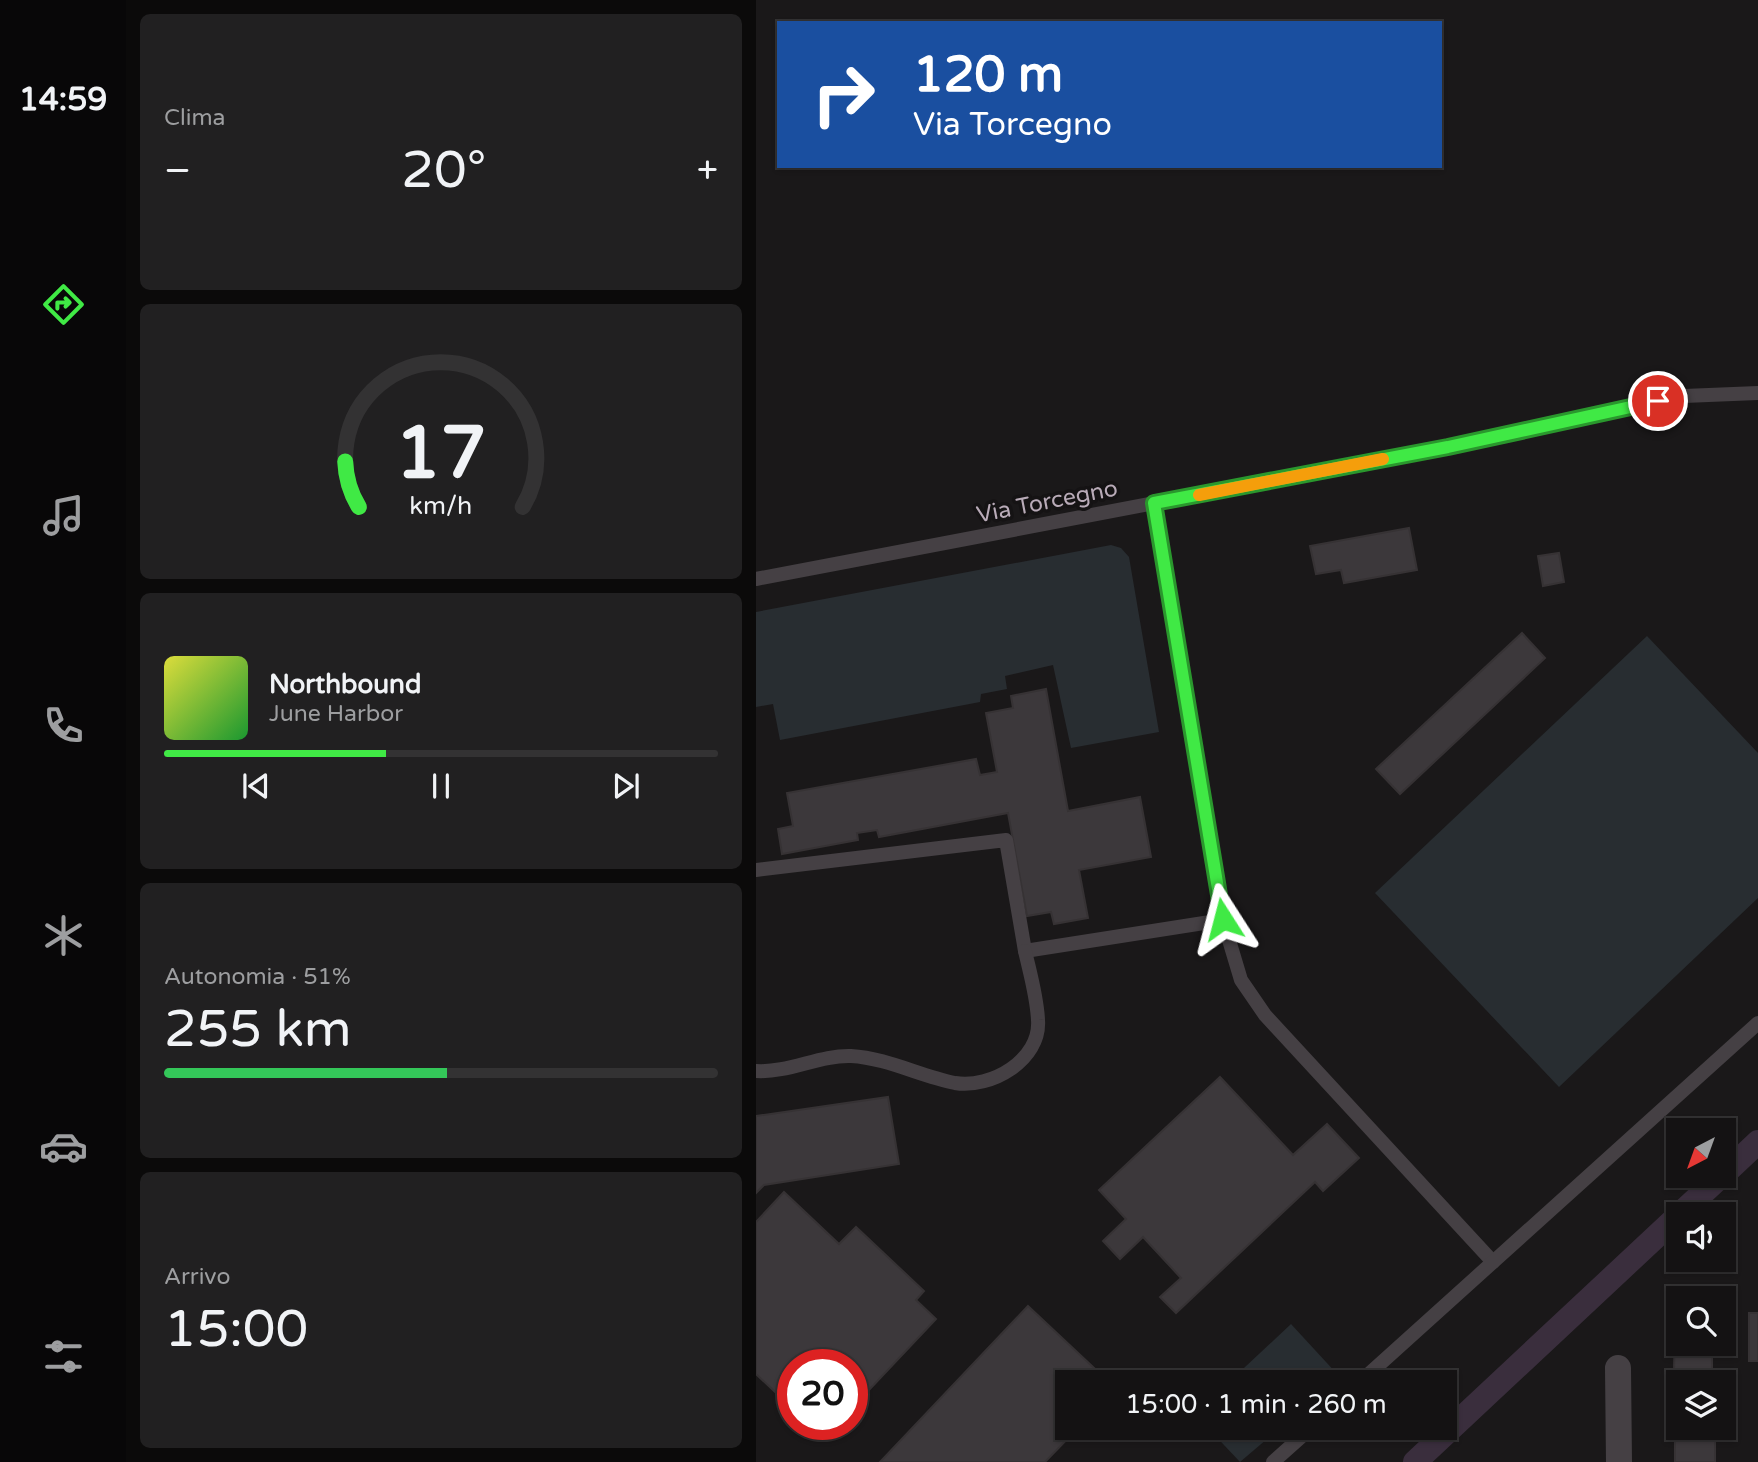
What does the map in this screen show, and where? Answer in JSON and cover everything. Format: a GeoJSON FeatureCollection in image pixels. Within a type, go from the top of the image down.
{"type":"FeatureCollection","features":[{"type":"Feature","properties":{"kind":"street"},"geometry":{"type":"LineString","coordinates":[[1618,1368],[1619,1462]]}},
{"type":"Feature","properties":{"kind":"lane","name":"Via Torcegno"},"geometry":{"type":"LineString","coordinates":[[756,579],[1448,447],[1684,396],[1758,393]]}},
{"type":"Feature","properties":{"kind":"lane"},"geometry":{"type":"LineString","coordinates":[[1154,503],[1223,919],[1241,980],[1265,1014],[1493,1262]]}},
{"type":"Feature","properties":{"kind":"lane"},"geometry":{"type":"LineString","coordinates":[[756,870],[1006,840],[1039,1022],[1031,1046],[1017,1066],[980,1083],[956,1083],[905,1066],[849,1056],[773,1072],[756,1071]]}},
{"type":"Feature","properties":{"kind":"lane"},"geometry":{"type":"LineString","coordinates":[[1026,951],[1223,919]]}},
{"type":"Feature","properties":{"kind":"lane"},"geometry":{"type":"LineString","coordinates":[[1373,1370],[1758,1023]]}},
{"type":"Feature","properties":{"kind":"lane"},"geometry":{"type":"LineString","coordinates":[[1273,1462],[1298,1440]]}},
{"type":"Feature","properties":{"kind":"shaded area"},"geometry":{"type":"Polygon","coordinates":[[[1111,545],[1121,548],[1129,557],[1159,732],[1071,748],[1053,665],[1005,676],[1007,689],[981,694],[980,702],[780,740],[773,704],[756,707],[756,612],[1111,545]]]}},
{"type":"Feature","properties":{"kind":"shaded area"},"geometry":{"type":"Polygon","coordinates":[[[1647,636],[1758,753],[1758,898],[1559,1087],[1375,893],[1647,636]]]}},
{"type":"Feature","properties":{"kind":"shaded area"},"geometry":{"type":"Polygon","coordinates":[[[1291,1324],[1333,1370],[1242,1370],[1291,1324]]]}},
{"type":"Feature","properties":{"kind":"shaded area"},"geometry":{"type":"Polygon","coordinates":[[[1219,1440],[1266,1440],[1240,1462],[1219,1440]]]}},
{"type":"Feature","properties":{"kind":"building"},"geometry":{"type":"Polygon","coordinates":[[[1409,528],[1417,570],[1344,583],[1341,570],[1316,574],[1310,546],[1409,528]]]}},
{"type":"Feature","properties":{"kind":"building"},"geometry":{"type":"Polygon","coordinates":[[[1559,553],[1564,582],[1543,586],[1538,556],[1559,553]]]}},
{"type":"Feature","properties":{"kind":"building"},"geometry":{"type":"Polygon","coordinates":[[[1522,633],[1545,658],[1400,794],[1376,769],[1522,633]]]}},
{"type":"Feature","properties":{"kind":"building"},"geometry":{"type":"Polygon","coordinates":[[[1046,689],[1068,811],[1140,797],[1151,857],[1079,870],[1088,918],[1054,924],[1051,912],[1027,916],[1008,813],[879,837],[877,830],[857,833],[858,840],[782,854],[778,829],[793,826],[787,793],[976,759],[980,775],[997,772],[986,713],[1013,708],[1011,696],[1046,689]]]}},
{"type":"Feature","properties":{"kind":"building"},"geometry":{"type":"Polygon","coordinates":[[[1220,1077],[1293,1155],[1327,1124],[1359,1158],[1323,1191],[1315,1182],[1176,1313],[1160,1297],[1181,1278],[1143,1237],[1120,1259],[1103,1241],[1126,1219],[1099,1190],[1220,1077]]]}},
{"type":"Feature","properties":{"kind":"building"},"geometry":{"type":"Polygon","coordinates":[[[888,1097],[899,1164],[764,1185],[756,1193],[756,1116],[888,1097]]]}},
{"type":"Feature","properties":{"kind":"building"},"geometry":{"type":"Polygon","coordinates":[[[784,1192],[839,1244],[856,1227],[924,1291],[916,1300],[936,1319],[868,1391],[868,1349],[777,1349],[777,1394],[756,1374],[756,1222],[784,1192]]]}},
{"type":"Feature","properties":{"kind":"building"},"geometry":{"type":"Polygon","coordinates":[[[1028,1306],[1096,1370],[1055,1370],[1055,1440],[1066,1440],[1045,1462],[880,1462],[1028,1306]]]}},
{"type":"Feature","properties":{"kind":"building"},"geometry":{"type":"Polygon","coordinates":[[[1749,1313],[1758,1313],[1758,1361],[1749,1361],[1749,1313]]]}},
{"type":"Feature","properties":{"kind":"building"},"geometry":{"type":"Polygon","coordinates":[[[1674,1356],[1712,1356],[1712,1370],[1674,1370],[1674,1356]]]}},
{"type":"Feature","properties":{"kind":"building"},"geometry":{"type":"Polygon","coordinates":[[[1675,1440],[1715,1440],[1715,1462],[1675,1462],[1675,1440]]]}},
{"type":"Feature","properties":{"kind":"waterway"},"geometry":{"type":"LineString","coordinates":[[1736,1163],[1758,1142]]}},
{"type":"Feature","properties":{"kind":"waterway"},"geometry":{"type":"LineString","coordinates":[[1693,1202],[1708,1188]]}},
{"type":"Feature","properties":{"kind":"waterway"},"geometry":{"type":"LineString","coordinates":[[1415,1462],[1666,1227]]}},
{"type":"Feature","properties":{"kind":"slow traffic"},"geometry":{"type":"LineString","coordinates":[[1199,495],[1383,459]]}},
{"type":"Feature","properties":{"kind":"route"},"geometry":{"type":"LineString","coordinates":[[1223,919],[1154,503],[1448,447],[1658,401]]}}]}
